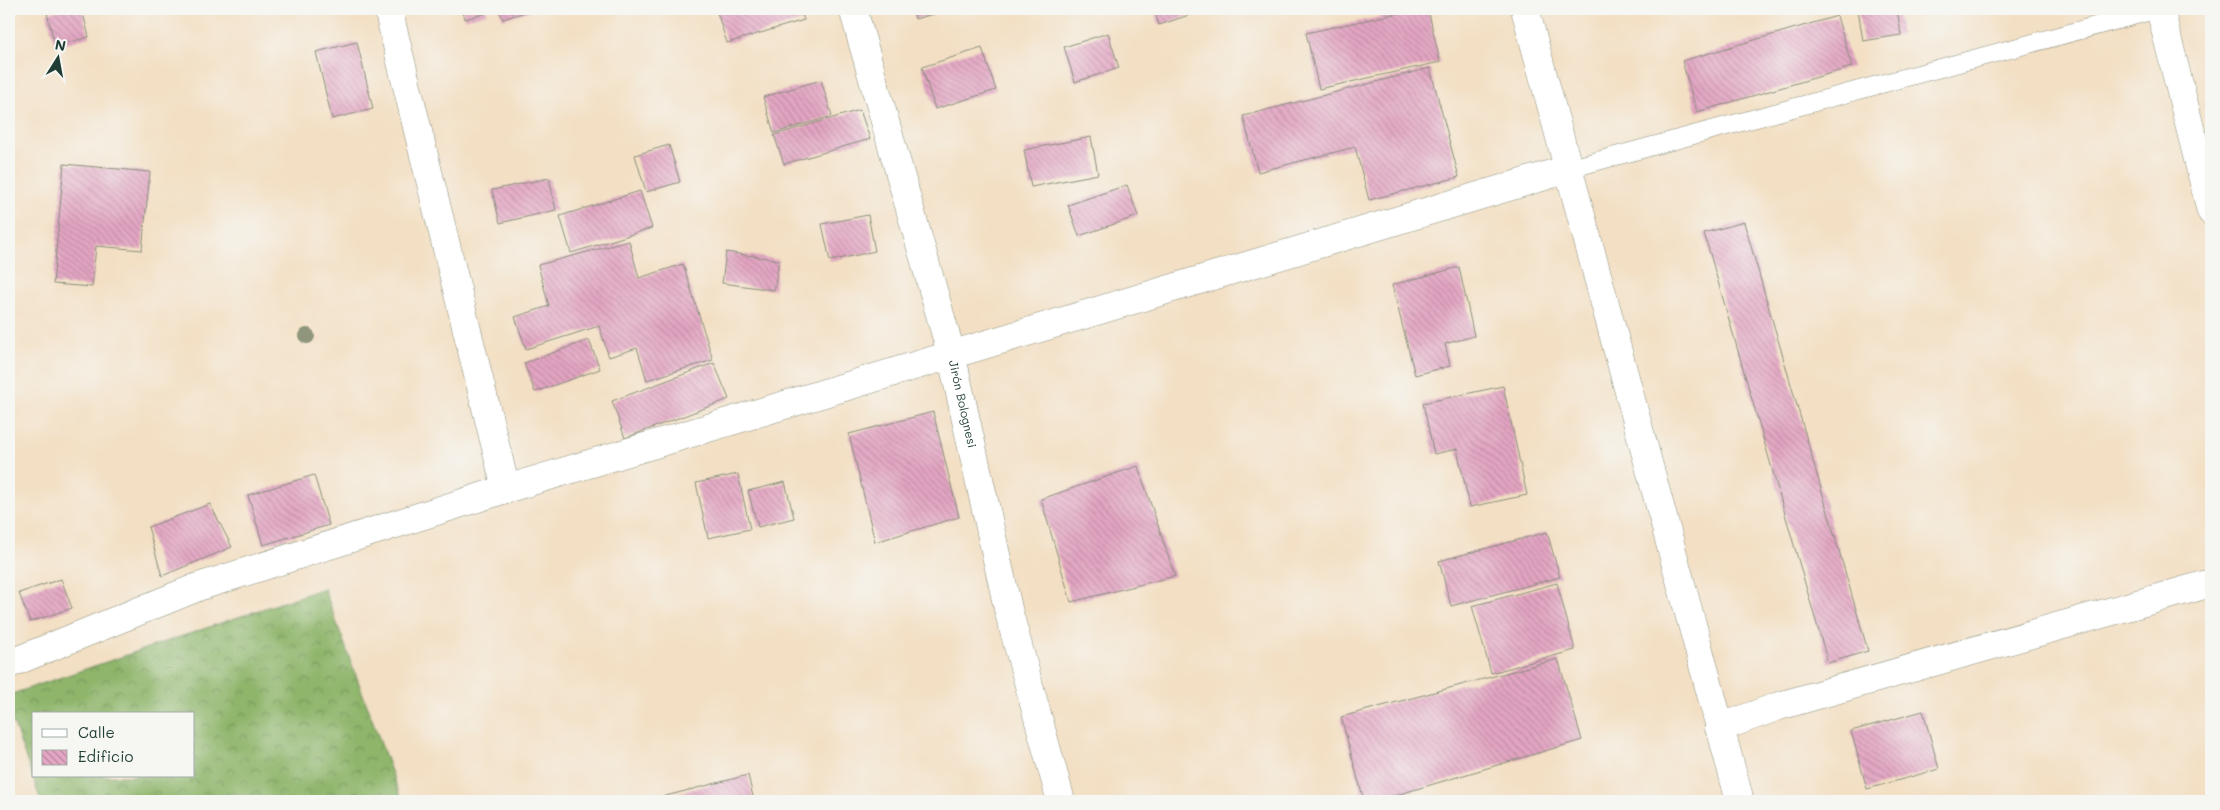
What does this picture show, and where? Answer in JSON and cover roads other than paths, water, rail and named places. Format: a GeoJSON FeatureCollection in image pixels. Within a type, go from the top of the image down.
{"type":"FeatureCollection","features":[{"type":"Feature","properties":{"kind":"main road"},"geometry":{"type":"LineString","coordinates":[[388,9],[506,488]]}},
{"type":"Feature","properties":{"kind":"main road","name":"Jirón Bolognesi"},"geometry":{"type":"LineString","coordinates":[[853,9],[951,353],[1009,613],[1061,801]]}},
{"type":"Feature","properties":{"kind":"main road"},"geometry":{"type":"LineString","coordinates":[[1526,9],[1740,801]]}},
{"type":"Feature","properties":{"kind":"main road"},"geometry":{"type":"LineString","coordinates":[[2159,9],[2211,211]]}},
{"type":"Feature","properties":{"kind":"main road"},"geometry":{"type":"LineString","coordinates":[[9,664],[198,587],[506,488],[1568,169]]}},
{"type":"Feature","properties":{"kind":"main road"},"geometry":{"type":"LineString","coordinates":[[1719,728],[1779,706],[2211,583]]}},
{"type":"Feature","properties":{"kind":"lane"},"geometry":{"type":"LineString","coordinates":[[1568,169],[2159,9]]}}]}
